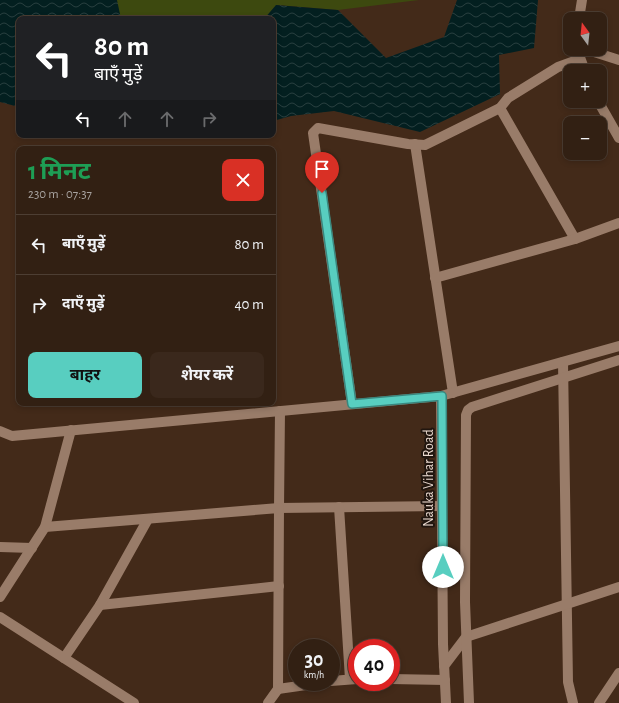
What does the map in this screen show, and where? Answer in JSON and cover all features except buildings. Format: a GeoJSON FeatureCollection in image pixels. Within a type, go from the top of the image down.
{"type":"FeatureCollection","features":[{"type":"Feature","properties":{"kind":"street"},"geometry":{"type":"LineString","coordinates":[[580,12],[582,0]]}},
{"type":"Feature","properties":{"kind":"street"},"geometry":{"type":"LineString","coordinates":[[352,404],[313,133],[318,128],[425,145],[500,108],[508,98],[574,56]]}},
{"type":"Feature","properties":{"kind":"street"},"geometry":{"type":"LineString","coordinates":[[607,56],[619,60]]}},
{"type":"Feature","properties":{"kind":"street"},"geometry":{"type":"LineString","coordinates":[[500,108],[575,239]]}},
{"type":"Feature","properties":{"kind":"street"},"geometry":{"type":"LineString","coordinates":[[602,108],[619,138]]}},
{"type":"Feature","properties":{"kind":"street"},"geometry":{"type":"LineString","coordinates":[[415,144],[452,393]]}},
{"type":"Feature","properties":{"kind":"street"},"geometry":{"type":"LineString","coordinates":[[435,278],[575,239],[619,223]]}},
{"type":"Feature","properties":{"kind":"street"},"geometry":{"type":"LineString","coordinates":[[0,431],[12,436],[442,396],[619,346]]}},
{"type":"Feature","properties":{"kind":"street"},"geometry":{"type":"LineString","coordinates":[[469,703],[466,637],[466,415],[468,410],[472,407],[619,360]]}},
{"type":"Feature","properties":{"kind":"street"},"geometry":{"type":"LineString","coordinates":[[563,362],[568,682],[573,703]]}},
{"type":"Feature","properties":{"kind":"street","name":"Nauka Vihar Road"},"geometry":{"type":"LineString","coordinates":[[442,396],[444,666],[446,703]]}},
{"type":"Feature","properties":{"kind":"street"},"geometry":{"type":"LineString","coordinates":[[268,703],[278,689],[280,411]]}},
{"type":"Feature","properties":{"kind":"street"},"geometry":{"type":"LineString","coordinates":[[1,593],[45,527],[71,430]]}},
{"type":"Feature","properties":{"kind":"street"},"geometry":{"type":"LineString","coordinates":[[45,527],[279,508],[442,506]]}},
{"type":"Feature","properties":{"kind":"street"},"geometry":{"type":"LineString","coordinates":[[339,507],[350,639]]}},
{"type":"Feature","properties":{"kind":"street"},"geometry":{"type":"LineString","coordinates":[[64,658],[100,605],[148,519]]}},
{"type":"Feature","properties":{"kind":"street"},"geometry":{"type":"LineString","coordinates":[[0,547],[32,548]]}},
{"type":"Feature","properties":{"kind":"street"},"geometry":{"type":"LineString","coordinates":[[100,605],[279,586]]}},
{"type":"Feature","properties":{"kind":"street"},"geometry":{"type":"LineString","coordinates":[[444,666],[466,637],[619,587]]}},
{"type":"Feature","properties":{"kind":"street"},"geometry":{"type":"LineString","coordinates":[[0,617],[134,703]]}},
{"type":"Feature","properties":{"kind":"street"},"geometry":{"type":"LineString","coordinates":[[599,703],[619,673]]}},
{"type":"Feature","properties":{"kind":"street"},"geometry":{"type":"LineString","coordinates":[[400,679],[445,680]]}},
{"type":"Feature","properties":{"kind":"street"},"geometry":{"type":"LineString","coordinates":[[278,689],[288,688]]}},
{"type":"Feature","properties":{"kind":"green space"},"geometry":{"type":"Polygon","coordinates":[[[112,0],[419,0],[338,10],[277,5],[267,16],[115,16],[112,0]]]}},
{"type":"Feature","properties":{"kind":"water"},"geometry":{"type":"Polygon","coordinates":[[[0,0],[117,0],[120,16],[16,16],[16,106],[0,102],[0,0]]]}},
{"type":"Feature","properties":{"kind":"water"},"geometry":{"type":"Polygon","coordinates":[[[457,0],[538,0],[534,48],[499,55],[500,94],[420,132],[334,111],[291,116],[276,120],[276,16],[267,16],[276,5],[338,10],[386,58],[444,37],[457,0]]]}},
{"type":"Feature","properties":{"kind":"route"},"geometry":{"type":"LineString","coordinates":[[322,193],[352,404],[442,396],[443,567]]}}]}
